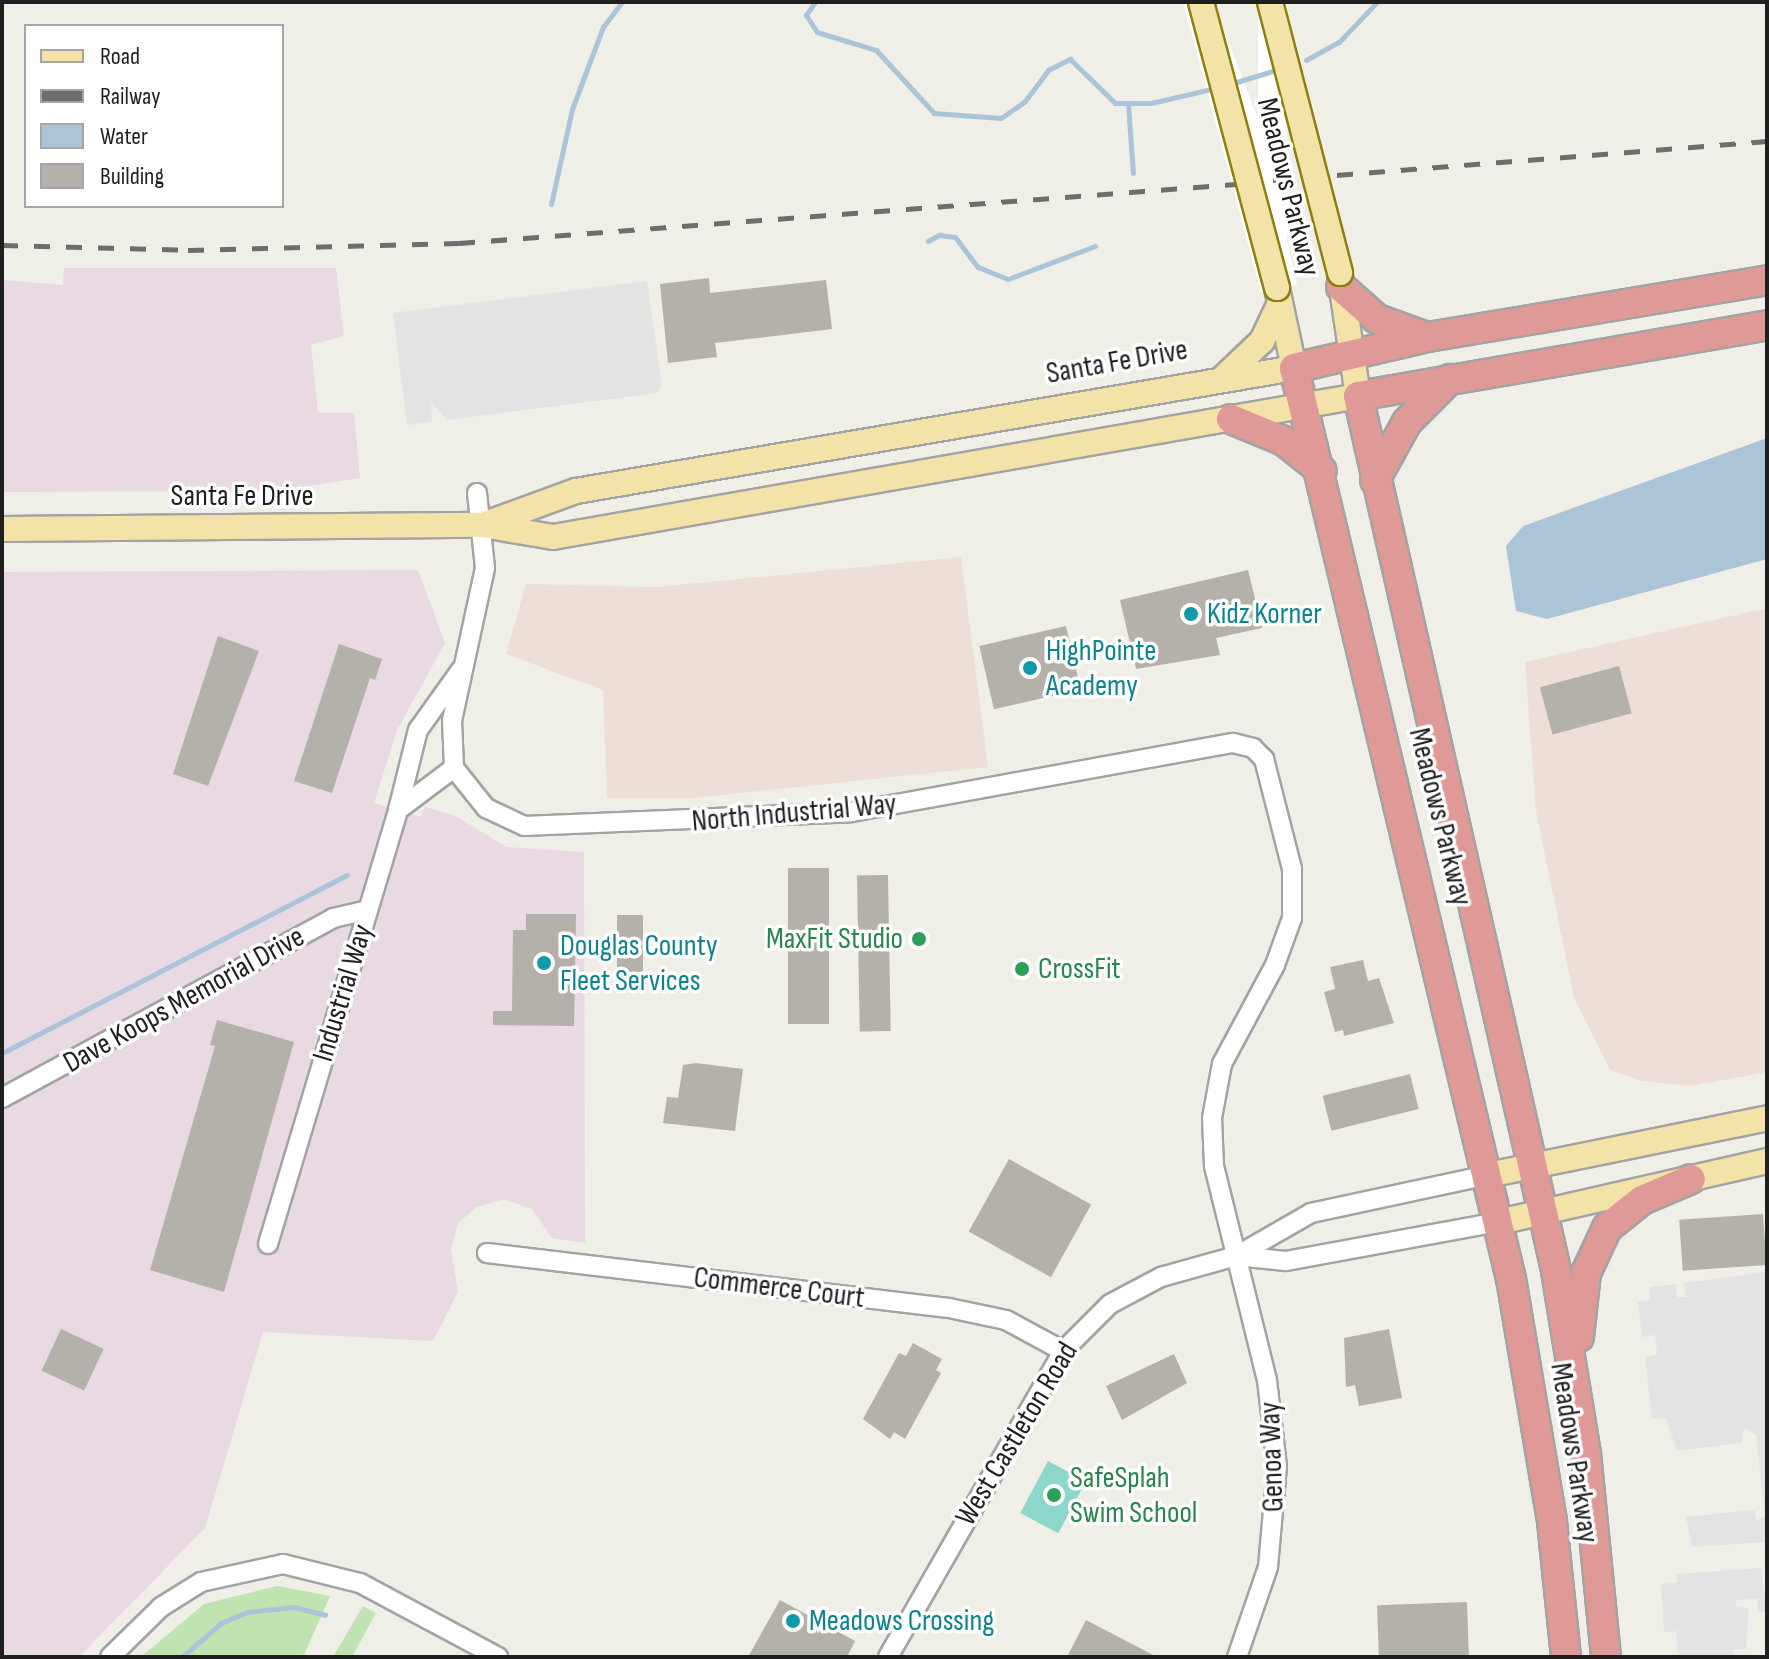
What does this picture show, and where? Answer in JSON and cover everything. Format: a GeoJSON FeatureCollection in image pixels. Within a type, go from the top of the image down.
{"type":"FeatureCollection","features":[{"type":"Feature","properties":{"kind":"highway"},"geometry":{"type":"LineString","coordinates":[[1340,280],[1377,319],[1428,337]]}},
{"type":"Feature","properties":{"kind":"highway","name":"Santa Fe Drive"},"geometry":{"type":"LineString","coordinates":[[1294,368],[1428,337],[1767,280]]}},
{"type":"Feature","properties":{"kind":"highway","name":"Santa Fe Drive"},"geometry":{"type":"LineString","coordinates":[[1358,396],[1767,325]]}},
{"type":"Feature","properties":{"kind":"highway","name":"Meadows Parkway"},"geometry":{"type":"LineString","coordinates":[[1294,368],[1322,471],[1499,1222],[1550,1505],[1566,1657]]}},
{"type":"Feature","properties":{"kind":"highway"},"geometry":{"type":"LineString","coordinates":[[1375,480],[1407,422],[1451,378]]}},
{"type":"Feature","properties":{"kind":"highway","name":"Meadows Parkway"},"geometry":{"type":"LineString","coordinates":[[1358,396],[1544,1212],[1576,1386],[1606,1657]]}},
{"type":"Feature","properties":{"kind":"highway"},"geometry":{"type":"LineString","coordinates":[[1231,419],[1284,441],[1322,471]]}},
{"type":"Feature","properties":{"kind":"highway"},"geometry":{"type":"LineString","coordinates":[[1576,1386],[1581,1296],[1596,1247],[1625,1210],[1691,1179]]}},
{"type":"Feature","properties":{"kind":"highway"},"geometry":{"type":"LineString","coordinates":[[1600,1586],[1623,1628],[1624,1657]]}},
{"type":"Feature","properties":{"kind":"main road","name":"Meadows Parkway"},"geometry":{"type":"LineString","coordinates":[[1201,2],[1279,295],[1294,368]]}},
{"type":"Feature","properties":{"kind":"main road","name":"Meadows Parkway"},"geometry":{"type":"LineString","coordinates":[[1270,2],[1340,280],[1358,396]]}},
{"type":"Feature","properties":{"kind":"main road"},"geometry":{"type":"LineString","coordinates":[[1223,378],[1262,341],[1279,295]]}},
{"type":"Feature","properties":{"kind":"main road","name":"Santa Fe Drive"},"geometry":{"type":"LineString","coordinates":[[483,525],[576,491],[1294,368]]}},
{"type":"Feature","properties":{"kind":"main road","name":"Santa Fe Drive"},"geometry":{"type":"LineString","coordinates":[[2,529],[483,525],[535,538],[603,531],[1358,396]]}},
{"type":"Feature","properties":{"kind":"main road"},"geometry":{"type":"LineString","coordinates":[[1488,1175],[1767,1118]]}},
{"type":"Feature","properties":{"kind":"main road"},"geometry":{"type":"LineString","coordinates":[[1499,1222],[1767,1161]]}},
{"type":"Feature","properties":{"kind":"street"},"geometry":{"type":"LineString","coordinates":[[398,810],[454,768],[452,720],[485,568],[483,525],[477,493]]}},
{"type":"Feature","properties":{"kind":"street"},"geometry":{"type":"LineString","coordinates":[[398,810],[418,730],[463,668]]}},
{"type":"Feature","properties":{"kind":"street","name":"North Industrial Way"},"geometry":{"type":"LineString","coordinates":[[454,768],[486,808],[524,826],[550,828],[852,812],[1215,745],[1253,748],[1269,771],[1292,869],[1294,906],[1281,952],[1229,1047],[1214,1093],[1214,1166],[1236,1256]]}},
{"type":"Feature","properties":{"kind":"street","name":"Industrial Way"},"geometry":{"type":"LineString","coordinates":[[268,1244],[398,810]]}},
{"type":"Feature","properties":{"kind":"street","name":"Dave Koops Memorial Drive"},"geometry":{"type":"LineString","coordinates":[[2,1098],[333,918],[368,910]]}},
{"type":"Feature","properties":{"kind":"street"},"geometry":{"type":"LineString","coordinates":[[1236,1256],[1311,1213],[1488,1175]]}},
{"type":"Feature","properties":{"kind":"street"},"geometry":{"type":"LineString","coordinates":[[1236,1256],[1286,1261],[1499,1222]]}},
{"type":"Feature","properties":{"kind":"street","name":"Commerce Court"},"geometry":{"type":"LineString","coordinates":[[487,1253],[949,1308],[1006,1320],[1063,1351]]}},
{"type":"Feature","properties":{"kind":"street","name":"West Castleton Road"},"geometry":{"type":"LineString","coordinates":[[888,1657],[1063,1351],[1128,1293],[1236,1256]]}},
{"type":"Feature","properties":{"kind":"street","name":"Genoa Way"},"geometry":{"type":"LineString","coordinates":[[1236,1256],[1271,1401],[1278,1479],[1268,1567],[1237,1657]]}},
{"type":"Feature","properties":{"kind":"street"},"geometry":{"type":"LineString","coordinates":[[110,1657],[185,1591],[235,1570],[283,1564],[360,1583],[498,1657]]}},
{"type":"Feature","properties":{"kind":"shaded area"},"geometry":{"type":"Polygon","coordinates":[[[64,268],[336,268],[344,336],[311,345],[318,413],[354,413],[360,478],[277,491],[2,492],[2,280],[63,285],[64,268]]]}},
{"type":"Feature","properties":{"kind":"shaded area"},"geometry":{"type":"Polygon","coordinates":[[[647,281],[662,386],[657,393],[447,420],[431,402],[432,422],[407,425],[393,313],[647,281]]]}},
{"type":"Feature","properties":{"kind":"shaded area"},"geometry":{"type":"Polygon","coordinates":[[[961,557],[988,767],[694,798],[607,798],[603,690],[506,654],[526,584],[657,587],[961,557]]]}},
{"type":"Feature","properties":{"kind":"shaded area"},"geometry":{"type":"Polygon","coordinates":[[[418,570],[445,643],[397,730],[374,803],[421,817],[425,807],[456,816],[506,847],[584,852],[585,1243],[552,1238],[532,1209],[504,1199],[477,1207],[458,1223],[451,1249],[458,1292],[433,1341],[263,1332],[205,1528],[79,1657],[2,1657],[2,572],[418,570]]]}},
{"type":"Feature","properties":{"kind":"shaded area"},"geometry":{"type":"Polygon","coordinates":[[[1767,608],[1767,1072],[1690,1086],[1641,1081],[1610,1070],[1574,998],[1536,811],[1525,662],[1767,608]]]}},
{"type":"Feature","properties":{"kind":"shaded area"},"geometry":{"type":"Polygon","coordinates":[[[1765,1272],[1767,1542],[1692,1547],[1686,1517],[1754,1510],[1757,1520],[1765,1516],[1756,1435],[1744,1428],[1741,1443],[1677,1451],[1666,1418],[1652,1419],[1645,1357],[1657,1354],[1655,1335],[1642,1337],[1638,1302],[1650,1300],[1650,1287],[1676,1284],[1677,1297],[1686,1297],[1684,1283],[1765,1272]]]}},
{"type":"Feature","properties":{"kind":"shaded area","name":"SafeSplah Swim School"},"geometry":{"type":"Polygon","coordinates":[[[1048,1461],[1086,1481],[1058,1533],[1020,1513],[1048,1461]]]}},
{"type":"Feature","properties":{"kind":"shaded area"},"geometry":{"type":"Polygon","coordinates":[[[1761,1568],[1767,1612],[1758,1611],[1757,1599],[1736,1600],[1736,1607],[1749,1608],[1746,1649],[1734,1649],[1733,1657],[1678,1657],[1676,1631],[1664,1632],[1661,1584],[1677,1583],[1677,1574],[1761,1568]]]}},
{"type":"Feature","properties":{"kind":"green space"},"geometry":{"type":"Polygon","coordinates":[[[277,1586],[330,1596],[303,1657],[141,1657],[204,1604],[277,1586]]]}},
{"type":"Feature","properties":{"kind":"green space"},"geometry":{"type":"Polygon","coordinates":[[[363,1606],[376,1613],[352,1657],[333,1657],[363,1606]]]}},
{"type":"Feature","properties":{"kind":"water"},"geometry":{"type":"Polygon","coordinates":[[[1767,438],[1767,559],[1547,619],[1516,611],[1506,546],[1523,526],[1767,438]]]}},
{"type":"Feature","properties":{"kind":"pier"},"geometry":{"type":"Polygon","coordinates":[[[1183,2],[1213,2],[1260,124],[1297,284],[1261,292],[1183,2]]]}},
{"type":"Feature","properties":{"kind":"pier"},"geometry":{"type":"Polygon","coordinates":[[[1258,2],[1287,2],[1287,285],[1258,285],[1258,2]]]}},
{"type":"Feature","properties":{"kind":"building"},"geometry":{"type":"Polygon","coordinates":[[[709,278],[710,293],[826,280],[832,329],[715,343],[717,357],[668,363],[660,284],[709,278]]]}},
{"type":"Feature","properties":{"kind":"building","name":"Kidz Korner"},"geometry":{"type":"Polygon","coordinates":[[[1248,570],[1262,628],[1216,638],[1220,655],[1136,669],[1120,600],[1248,570]]]}},
{"type":"Feature","properties":{"kind":"building","name":"HighPointe Academy"},"geometry":{"type":"Polygon","coordinates":[[[1066,626],[1081,689],[994,709],[979,646],[1066,626]]]}},
{"type":"Feature","properties":{"kind":"building"},"geometry":{"type":"Polygon","coordinates":[[[218,636],[259,651],[208,786],[173,774],[218,636]]]}},
{"type":"Feature","properties":{"kind":"building"},"geometry":{"type":"Polygon","coordinates":[[[339,644],[382,659],[375,680],[370,678],[332,793],[294,781],[339,644]]]}},
{"type":"Feature","properties":{"kind":"building"},"geometry":{"type":"Polygon","coordinates":[[[1619,666],[1632,713],[1552,735],[1540,687],[1619,666]]]}},
{"type":"Feature","properties":{"kind":"building"},"geometry":{"type":"Polygon","coordinates":[[[788,868],[829,868],[829,1024],[788,1024],[788,868]]]}},
{"type":"Feature","properties":{"kind":"building"},"geometry":{"type":"Polygon","coordinates":[[[888,875],[891,1031],[860,1032],[857,876],[888,875]]]}},
{"type":"Feature","properties":{"kind":"building","name":"Douglas County Fleet Services"},"geometry":{"type":"Polygon","coordinates":[[[526,914],[576,914],[574,1026],[493,1025],[493,1011],[512,1011],[513,930],[526,930],[526,914]]]}},
{"type":"Feature","properties":{"kind":"building"},"geometry":{"type":"Polygon","coordinates":[[[617,915],[643,915],[643,972],[617,972],[617,915]]]}},
{"type":"Feature","properties":{"kind":"building"},"geometry":{"type":"Polygon","coordinates":[[[1363,960],[1368,981],[1379,978],[1394,1023],[1344,1036],[1343,1030],[1335,1032],[1324,992],[1335,989],[1330,967],[1363,960]]]}},
{"type":"Feature","properties":{"kind":"building"},"geometry":{"type":"Polygon","coordinates":[[[217,1020],[294,1042],[224,1292],[150,1270],[215,1046],[210,1045],[217,1020]]]}},
{"type":"Feature","properties":{"kind":"building"},"geometry":{"type":"Polygon","coordinates":[[[696,1063],[743,1069],[735,1131],[663,1123],[667,1097],[678,1098],[683,1065],[696,1063]]]}},
{"type":"Feature","properties":{"kind":"building"},"geometry":{"type":"Polygon","coordinates":[[[1410,1074],[1419,1109],[1331,1131],[1323,1096],[1410,1074]]]}},
{"type":"Feature","properties":{"kind":"building"},"geometry":{"type":"Polygon","coordinates":[[[1009,1159],[1091,1205],[1051,1277],[969,1232],[1009,1159]]]}},
{"type":"Feature","properties":{"kind":"building"},"geometry":{"type":"Polygon","coordinates":[[[1763,1214],[1767,1265],[1683,1271],[1679,1220],[1763,1214]]]}},
{"type":"Feature","properties":{"kind":"building"},"geometry":{"type":"Polygon","coordinates":[[[61,1329],[104,1349],[84,1391],[42,1371],[61,1329]]]}},
{"type":"Feature","properties":{"kind":"building"},"geometry":{"type":"Polygon","coordinates":[[[1389,1329],[1402,1398],[1359,1406],[1355,1385],[1346,1387],[1344,1338],[1389,1329]]]}},
{"type":"Feature","properties":{"kind":"building"},"geometry":{"type":"Polygon","coordinates":[[[913,1343],[942,1359],[936,1370],[941,1373],[905,1439],[894,1432],[890,1439],[863,1419],[899,1353],[906,1356],[913,1343]]]}},
{"type":"Feature","properties":{"kind":"building"},"geometry":{"type":"Polygon","coordinates":[[[1174,1354],[1187,1383],[1122,1420],[1106,1386],[1174,1354]]]}},
{"type":"Feature","properties":{"kind":"building","name":"Meadows Crossing"},"geometry":{"type":"Polygon","coordinates":[[[780,1600],[855,1641],[847,1657],[748,1657],[780,1600]]]}},
{"type":"Feature","properties":{"kind":"building"},"geometry":{"type":"Polygon","coordinates":[[[1467,1602],[1469,1657],[1379,1657],[1377,1605],[1467,1602]]]}},
{"type":"Feature","properties":{"kind":"building"},"geometry":{"type":"Polygon","coordinates":[[[1086,1620],[1157,1657],[1067,1657],[1086,1620]]]}},
{"type":"Feature","properties":{"kind":"waterway"},"geometry":{"type":"LineString","coordinates":[[551,204],[572,109],[603,27],[622,2]]}},
{"type":"Feature","properties":{"kind":"waterway"},"geometry":{"type":"LineString","coordinates":[[815,2],[806,15],[817,32],[876,50],[934,113],[1001,118],[1025,101],[1048,70],[1070,59],[1115,103],[1151,103],[1216,88]]}},
{"type":"Feature","properties":{"kind":"waterway"},"geometry":{"type":"LineString","coordinates":[[1306,60],[1339,42],[1377,2]]}},
{"type":"Feature","properties":{"kind":"waterway"},"geometry":{"type":"LineString","coordinates":[[1230,84],[1279,69]]}},
{"type":"Feature","properties":{"kind":"waterway"},"geometry":{"type":"LineString","coordinates":[[1128,104],[1133,173]]}},
{"type":"Feature","properties":{"kind":"waterway"},"geometry":{"type":"LineString","coordinates":[[928,241],[939,235],[955,237],[978,267],[1008,279],[1095,246]]}},
{"type":"Feature","properties":{"kind":"waterway"},"geometry":{"type":"LineString","coordinates":[[2,1053],[347,875]]}},
{"type":"Feature","properties":{"kind":"waterway"},"geometry":{"type":"LineString","coordinates":[[182,1657],[221,1623],[247,1612],[294,1607],[325,1615]]}},
{"type":"Feature","properties":{"kind":"railway"},"geometry":{"type":"LineString","coordinates":[[1273,180],[1767,141]]}},
{"type":"Feature","properties":{"kind":"railway"},"geometry":{"type":"LineString","coordinates":[[2,245],[188,250],[459,243],[1236,184]]}},
{"type":"Feature","properties":{"kind":"place","name":"Kidz Korner"},"geometry":{"type":"Point","coordinates":[1191,614]}},
{"type":"Feature","properties":{"kind":"place","name":"HighPointe Academy"},"geometry":{"type":"Point","coordinates":[1030,668]}},
{"type":"Feature","properties":{"kind":"place","name":"MaxFit Studio"},"geometry":{"type":"Point","coordinates":[919,939]}},
{"type":"Feature","properties":{"kind":"place","name":"Douglas County Fleet Services"},"geometry":{"type":"Point","coordinates":[544,963]}},
{"type":"Feature","properties":{"kind":"place","name":"CrossFit"},"geometry":{"type":"Point","coordinates":[1022,969]}},
{"type":"Feature","properties":{"kind":"place","name":"SafeSplah Swim School"},"geometry":{"type":"Point","coordinates":[1054,1495]}},
{"type":"Feature","properties":{"kind":"place","name":"Meadows Crossing"},"geometry":{"type":"Point","coordinates":[793,1621]}}]}
